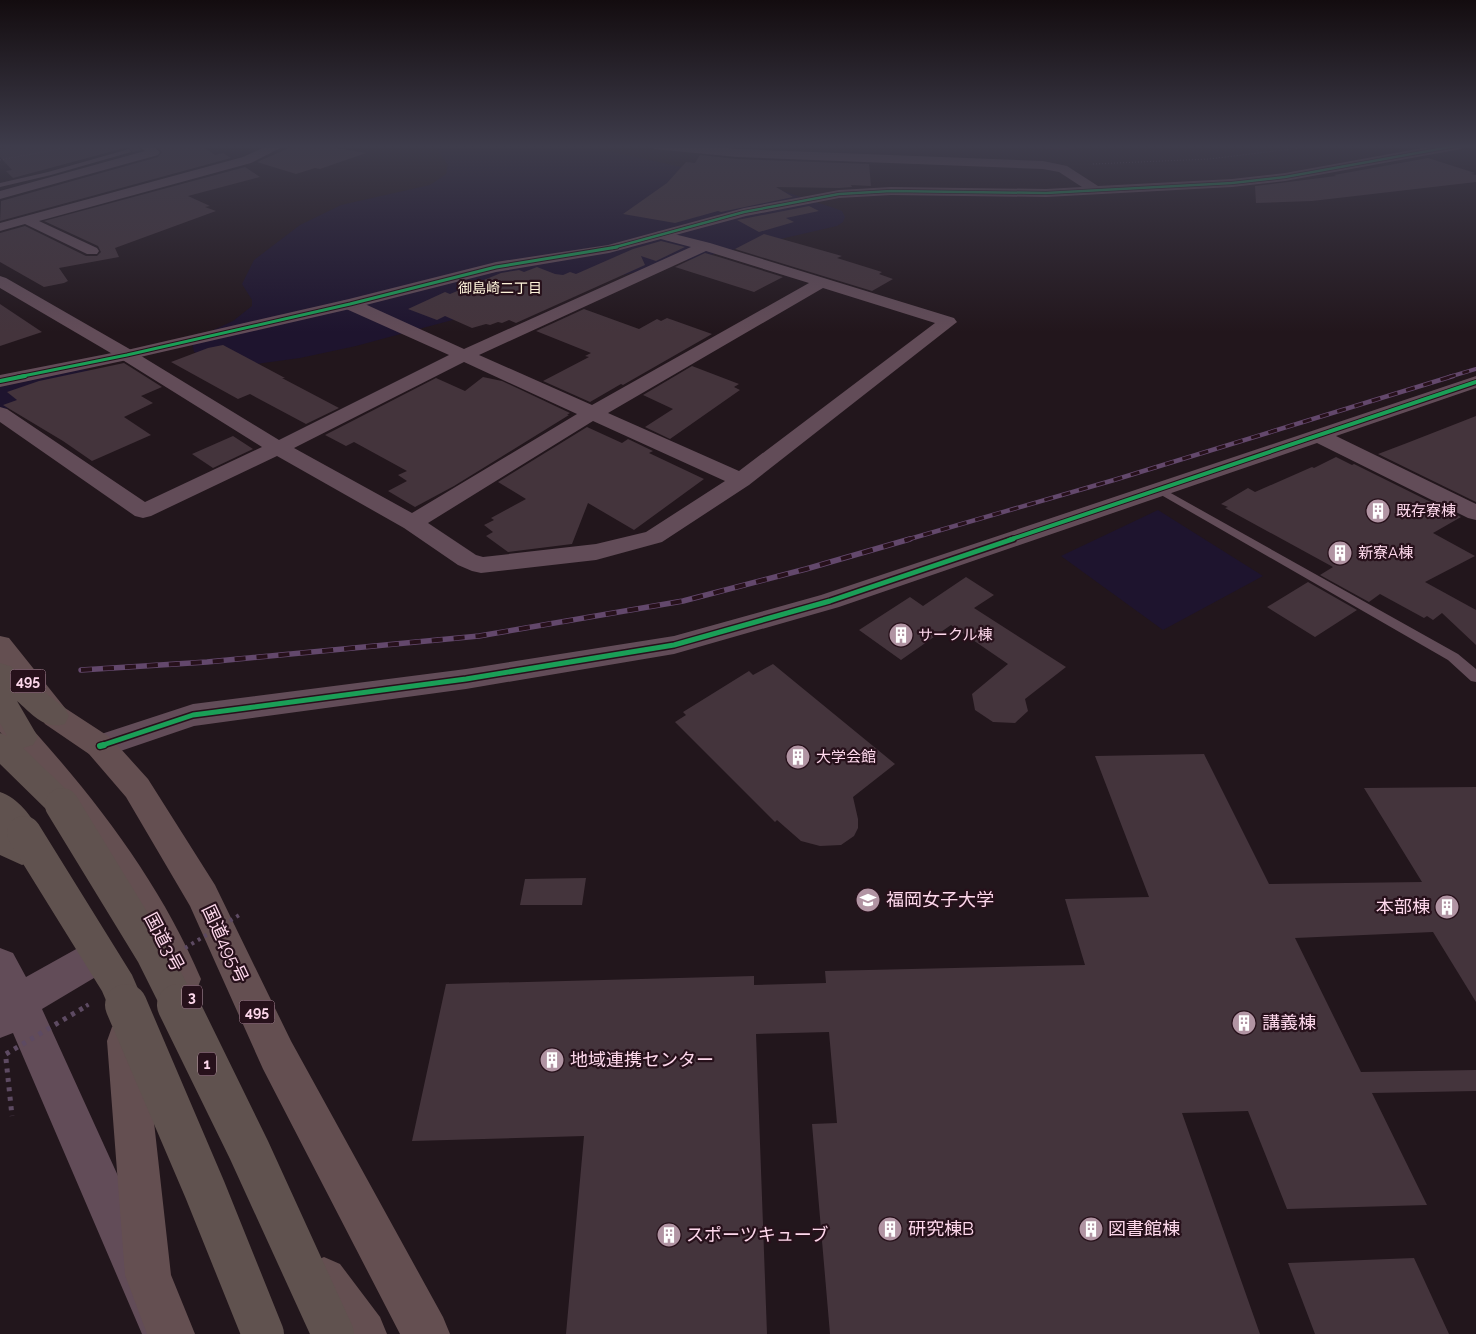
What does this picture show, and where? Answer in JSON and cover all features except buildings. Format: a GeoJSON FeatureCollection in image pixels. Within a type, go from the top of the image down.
{"type":"FeatureCollection","features":[{"type":"Feature","properties":{"kind":"highway","name":"国道495号"},"geometry":{"type":"LineString","coordinates":[[0,645],[55,716],[100,746],[137,788],[202,896],[278,1055],[426,1334]]}},
{"type":"Feature","properties":{"kind":"highway"},"geometry":{"type":"LineString","coordinates":[[0,673],[55,716]]}},
{"type":"Feature","properties":{"kind":"highway"},"geometry":{"type":"LineString","coordinates":[[0,698],[8,732]]}},
{"type":"Feature","properties":{"kind":"highway","name":"国道3号"},"geometry":{"type":"LineString","coordinates":[[8,732],[90,820],[161,932],[293,1210],[348,1334]]}},
{"type":"Feature","properties":{"kind":"highway","name":"1"},"geometry":{"type":"LineString","coordinates":[[8,732],[62,805],[153,954],[249,1150],[333,1334]]}},
{"type":"Feature","properties":{"kind":"highway"},"geometry":{"type":"LineString","coordinates":[[0,805],[24,833],[117,983],[205,1190],[263,1334]]}},
{"type":"Feature","properties":{"kind":"highway"},"geometry":{"type":"LineString","coordinates":[[7,838],[91,960],[126,1041],[245,1334]]}},
{"type":"Feature","properties":{"kind":"highway"},"geometry":{"type":"LineString","coordinates":[[126,1041],[148,1275],[171,1334]]}},
{"type":"Feature","properties":{"kind":"highway"},"geometry":{"type":"LineString","coordinates":[[323,1279],[362,1334]]}},
{"type":"Feature","properties":{"kind":"street"},"geometry":{"type":"LineString","coordinates":[[0,227],[74,207]]}},
{"type":"Feature","properties":{"kind":"street"},"geometry":{"type":"LineString","coordinates":[[0,381],[127,355],[350,304],[496,267],[609,249],[744,212],[769,207]]}},
{"type":"Feature","properties":{"kind":"street"},"geometry":{"type":"LineString","coordinates":[[27,220],[92,251]]}},
{"type":"Feature","properties":{"kind":"street"},"geometry":{"type":"LineString","coordinates":[[0,281],[127,355],[278,448],[412,523],[467,560],[481,565],[596,552],[654,537],[741,480],[948,322],[705,246],[662,235]]}},
{"type":"Feature","properties":{"kind":"street"},"geometry":{"type":"LineString","coordinates":[[0,413],[143,511],[278,448],[462,356],[705,246]]}},
{"type":"Feature","properties":{"kind":"street"},"geometry":{"type":"LineString","coordinates":[[412,523],[591,414],[821,283]]}},
{"type":"Feature","properties":{"kind":"street"},"geometry":{"type":"LineString","coordinates":[[350,304],[741,480]]}},
{"type":"Feature","properties":{"kind":"street"},"geometry":{"type":"LineString","coordinates":[[100,746],[193,715],[466,679],[674,645],[830,601],[1476,382]]}},
{"type":"Feature","properties":{"kind":"street"},"geometry":{"type":"LineString","coordinates":[[1317,435],[1476,514]]}},
{"type":"Feature","properties":{"kind":"street"},"geometry":{"type":"LineString","coordinates":[[10,1010],[91,960]]}},
{"type":"Feature","properties":{"kind":"street"},"geometry":{"type":"LineString","coordinates":[[0,965],[10,1010],[166,1334]]}},
{"type":"Feature","properties":{"kind":"lane"},"geometry":{"type":"LineString","coordinates":[[1160,490],[1453,658],[1476,677]]}},
{"type":"Feature","properties":{"kind":"path"},"geometry":{"type":"LineString","coordinates":[[6,1054],[12,1116]]}},
{"type":"Feature","properties":{"kind":"shaded area"},"geometry":{"type":"Polygon","coordinates":[[[336,207],[832,207],[842,211],[845,217],[843,222],[837,226],[601,280],[356,346],[300,358],[256,364],[212,359],[194,352],[192,343],[196,338],[233,321],[252,306],[252,300],[242,284],[254,260],[300,225],[336,207]]]}},
{"type":"Feature","properties":{"kind":"shaded area"},"geometry":{"type":"Polygon","coordinates":[[[83,369],[97,372],[51,405],[0,409],[0,387],[83,369]]]}},
{"type":"Feature","properties":{"kind":"shaded area"},"geometry":{"type":"Polygon","coordinates":[[[1158,510],[1263,576],[1163,630],[1061,556],[1158,510]]]}},
{"type":"Feature","properties":{"kind":"railway"},"geometry":{"type":"LineString","coordinates":[[1449,377],[1476,369]]}},
{"type":"Feature","properties":{"kind":"railway"},"geometry":{"type":"LineString","coordinates":[[906,540],[1114,480],[1453,376]]}},
{"type":"Feature","properties":{"kind":"railway"},"geometry":{"type":"LineString","coordinates":[[81,670],[207,662],[479,636],[683,601],[806,569],[910,539]]}},
{"type":"Feature","properties":{"kind":"cycle path"},"geometry":{"type":"LineString","coordinates":[[0,381],[127,355],[350,304],[496,267],[609,249],[744,212],[769,207]]}},
{"type":"Feature","properties":{"kind":"cycle path"},"geometry":{"type":"LineString","coordinates":[[100,746],[193,715],[466,679],[674,645],[830,601],[1476,382]]}},
{"type":"Feature","properties":{"kind":"place","name":"既存寮棟"},"geometry":{"type":"Point","coordinates":[1378,511]}},
{"type":"Feature","properties":{"kind":"place","name":"新寮A棟"},"geometry":{"type":"Point","coordinates":[1340,553]}},
{"type":"Feature","properties":{"kind":"place","name":"サークル棟"},"geometry":{"type":"Point","coordinates":[901,635]}},
{"type":"Feature","properties":{"kind":"place","name":"大学会館"},"geometry":{"type":"Point","coordinates":[798,757]}},
{"type":"Feature","properties":{"kind":"place","name":"福岡女子大学"},"geometry":{"type":"Point","coordinates":[868,900]}},
{"type":"Feature","properties":{"kind":"place","name":"本部棟"},"geometry":{"type":"Point","coordinates":[1447,907]}},
{"type":"Feature","properties":{"kind":"place","name":"講義棟"},"geometry":{"type":"Point","coordinates":[1244,1023]}},
{"type":"Feature","properties":{"kind":"place","name":"地域連携センター"},"geometry":{"type":"Point","coordinates":[552,1060]}},
{"type":"Feature","properties":{"kind":"place","name":"研究棟B"},"geometry":{"type":"Point","coordinates":[890,1229]}},
{"type":"Feature","properties":{"kind":"place","name":"図書館棟"},"geometry":{"type":"Point","coordinates":[1091,1229]}},
{"type":"Feature","properties":{"kind":"place","name":"スポーツキューブ"},"geometry":{"type":"Point","coordinates":[669,1235]}},
{"type":"Feature","properties":{"kind":"district","name":"御島崎二丁目"},"geometry":{"type":"Point","coordinates":[500,288]}}]}
